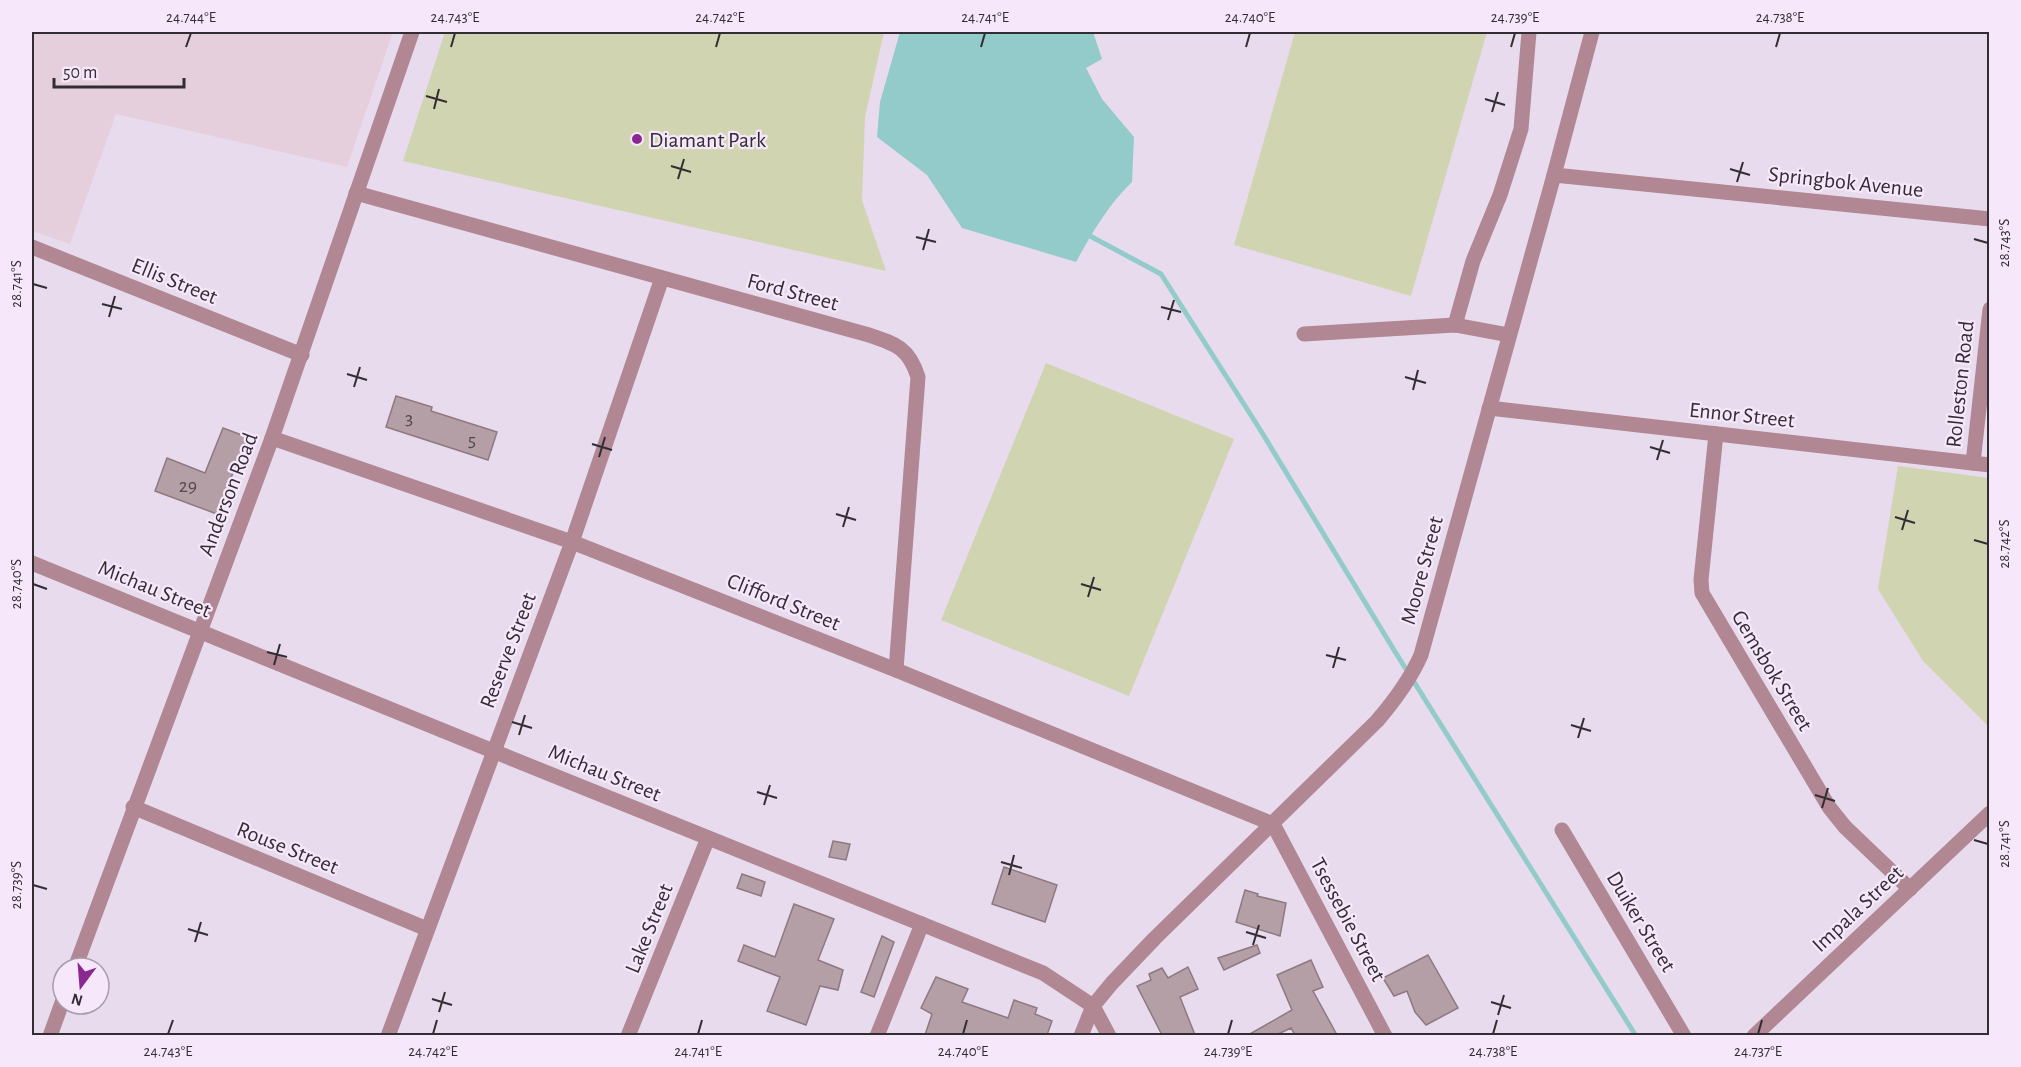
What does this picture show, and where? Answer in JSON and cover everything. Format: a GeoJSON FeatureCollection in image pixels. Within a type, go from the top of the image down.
{"type":"FeatureCollection","features":[{"type":"Feature","properties":{"kind":"street","name":"Anderson Road"},"geometry":{"type":"LineString","coordinates":[[79,956],[302,355],[411,32]]}},
{"type":"Feature","properties":{"kind":"street"},"geometry":{"type":"LineString","coordinates":[[1455,326],[1473,261],[1500,195],[1521,129],[1529,32]]}},
{"type":"Feature","properties":{"kind":"street","name":"Moore Street"},"geometry":{"type":"LineString","coordinates":[[1081,1035],[1093,1006],[1112,983],[1377,721],[1412,675],[1421,655],[1592,32]]}},
{"type":"Feature","properties":{"kind":"street","name":"Springbok Avenue"},"geometry":{"type":"LineString","coordinates":[[1554,175],[1989,219]]}},
{"type":"Feature","properties":{"kind":"street","name":"Ford Street"},"geometry":{"type":"LineString","coordinates":[[356,193],[869,335],[903,349],[914,363],[918,377],[896,670]]}},
{"type":"Feature","properties":{"kind":"street","name":"Ellis Street"},"geometry":{"type":"LineString","coordinates":[[32,247],[302,355]]}},
{"type":"Feature","properties":{"kind":"street","name":"Reserve Street"},"geometry":{"type":"LineString","coordinates":[[388,1035],[572,542],[662,278]]}},
{"type":"Feature","properties":{"kind":"street","name":"Rolleston Road"},"geometry":{"type":"LineString","coordinates":[[1973,463],[1989,309]]}},
{"type":"Feature","properties":{"kind":"street"},"geometry":{"type":"LineString","coordinates":[[1304,334],[1455,326],[1509,335]]}},
{"type":"Feature","properties":{"kind":"street","name":"Ennor Street"},"geometry":{"type":"LineString","coordinates":[[1489,408],[1989,465]]}},
{"type":"Feature","properties":{"kind":"street","name":"Gemsbok Street"},"geometry":{"type":"LineString","coordinates":[[1716,434],[1701,580],[1702,593],[1828,807],[1845,827],[1910,890]]}},
{"type":"Feature","properties":{"kind":"street","name":"Clifford Street"},"geometry":{"type":"LineString","coordinates":[[272,438],[572,542],[896,670],[1273,824]]}},
{"type":"Feature","properties":{"kind":"street","name":"Michau Street"},"geometry":{"type":"LineString","coordinates":[[32,563],[1043,973],[1093,1006],[1109,1035]]}},
{"type":"Feature","properties":{"kind":"street","name":"Rouse Street"},"geometry":{"type":"LineString","coordinates":[[133,807],[427,929]]}},
{"type":"Feature","properties":{"kind":"street","name":"Impala Street"},"geometry":{"type":"LineString","coordinates":[[1755,1035],[1989,813]]}},
{"type":"Feature","properties":{"kind":"street","name":"Tsessebie Street"},"geometry":{"type":"LineString","coordinates":[[1273,824],[1385,1035]]}},
{"type":"Feature","properties":{"kind":"street","name":"Duiker Street"},"geometry":{"type":"LineString","coordinates":[[1562,830],[1684,1035]]}},
{"type":"Feature","properties":{"kind":"street","name":"Lake Street"},"geometry":{"type":"LineString","coordinates":[[628,1035],[708,838]]}},
{"type":"Feature","properties":{"kind":"street"},"geometry":{"type":"LineString","coordinates":[[877,1035],[922,924]]}},
{"type":"Feature","properties":{"kind":"street"},"geometry":{"type":"LineString","coordinates":[[50,1035],[57,1016]]}},
{"type":"Feature","properties":{"kind":"shaded area"},"geometry":{"type":"Polygon","coordinates":[[[32,32],[393,32],[347,167],[116,114],[70,244],[32,231],[32,32]]]}},
{"type":"Feature","properties":{"kind":"shaded area","name":"Diamant Park"},"geometry":{"type":"Polygon","coordinates":[[[445,32],[884,32],[865,117],[862,200],[886,271],[403,161],[445,32]]]}},
{"type":"Feature","properties":{"kind":"shaded area"},"geometry":{"type":"Polygon","coordinates":[[[900,32],[1093,32],[1102,59],[1086,68],[1102,99],[1134,137],[1132,182],[1094,230],[1076,262],[962,228],[927,175],[877,137],[880,102],[900,32]]]}},
{"type":"Feature","properties":{"kind":"shaded area"},"geometry":{"type":"Polygon","coordinates":[[[1295,32],[1487,32],[1411,296],[1234,245],[1295,32]]]}},
{"type":"Feature","properties":{"kind":"shaded area"},"geometry":{"type":"Polygon","coordinates":[[[1046,363],[1234,439],[1129,696],[941,620],[1046,363]]]}},
{"type":"Feature","properties":{"kind":"shaded area"},"geometry":{"type":"Polygon","coordinates":[[[1898,466],[1989,478],[1989,727],[1923,661],[1878,589],[1898,466]]]}},
{"type":"Feature","properties":{"kind":"building"},"geometry":{"type":"Polygon","coordinates":[[[396,396],[432,407],[431,411],[497,432],[488,460],[386,427],[396,396]]]}},
{"type":"Feature","properties":{"kind":"building"},"geometry":{"type":"Polygon","coordinates":[[[223,428],[247,437],[217,514],[155,491],[167,458],[205,473],[223,428]]]}},
{"type":"Feature","properties":{"kind":"building"},"geometry":{"type":"Polygon","coordinates":[[[833,841],[850,844],[846,860],[829,857],[833,841]]]}},
{"type":"Feature","properties":{"kind":"building"},"geometry":{"type":"Polygon","coordinates":[[[1004,867],[1057,885],[1045,922],[992,904],[1004,867]]]}},
{"type":"Feature","properties":{"kind":"building"},"geometry":{"type":"Polygon","coordinates":[[[742,874],[765,882],[761,896],[737,888],[742,874]]]}},
{"type":"Feature","properties":{"kind":"building"},"geometry":{"type":"Polygon","coordinates":[[[1245,890],[1258,894],[1257,896],[1286,903],[1280,936],[1236,922],[1245,890]]]}},
{"type":"Feature","properties":{"kind":"building"},"geometry":{"type":"Polygon","coordinates":[[[794,904],[834,919],[818,960],[843,970],[838,990],[820,986],[806,1025],[767,1011],[780,977],[738,961],[744,945],[775,957],[794,904]]]}},
{"type":"Feature","properties":{"kind":"building"},"geometry":{"type":"Polygon","coordinates":[[[882,936],[894,942],[874,997],[861,992],[882,936]]]}},
{"type":"Feature","properties":{"kind":"building"},"geometry":{"type":"Polygon","coordinates":[[[1257,945],[1260,953],[1224,970],[1218,958],[1257,945]]]}},
{"type":"Feature","properties":{"kind":"building"},"geometry":{"type":"Polygon","coordinates":[[[1428,955],[1458,1008],[1426,1025],[1415,1012],[1407,991],[1394,996],[1383,978],[1428,955]]]}},
{"type":"Feature","properties":{"kind":"building"},"geometry":{"type":"Polygon","coordinates":[[[1311,960],[1323,987],[1313,991],[1337,1035],[1295,1035],[1291,1028],[1276,1035],[1248,1035],[1292,1010],[1277,975],[1311,960]]]}},
{"type":"Feature","properties":{"kind":"building"},"geometry":{"type":"Polygon","coordinates":[[[1188,967],[1198,989],[1180,997],[1195,1035],[1162,1035],[1137,986],[1151,980],[1149,974],[1162,968],[1168,978],[1188,967]]]}},
{"type":"Feature","properties":{"kind":"building"},"geometry":{"type":"Polygon","coordinates":[[[936,977],[968,989],[962,1002],[1008,1018],[1014,1000],[1037,1008],[1035,1014],[1052,1021],[1047,1035],[925,1035],[932,1014],[921,1008],[936,977]]]}},
{"type":"Feature","properties":{"kind":"waterway"},"geometry":{"type":"LineString","coordinates":[[1090,236],[1161,274],[1261,431],[1394,650],[1636,1036]]}},
{"type":"Feature","properties":{"kind":"place","name":"Diamant Park"},"geometry":{"type":"Point","coordinates":[637,139]}}]}
